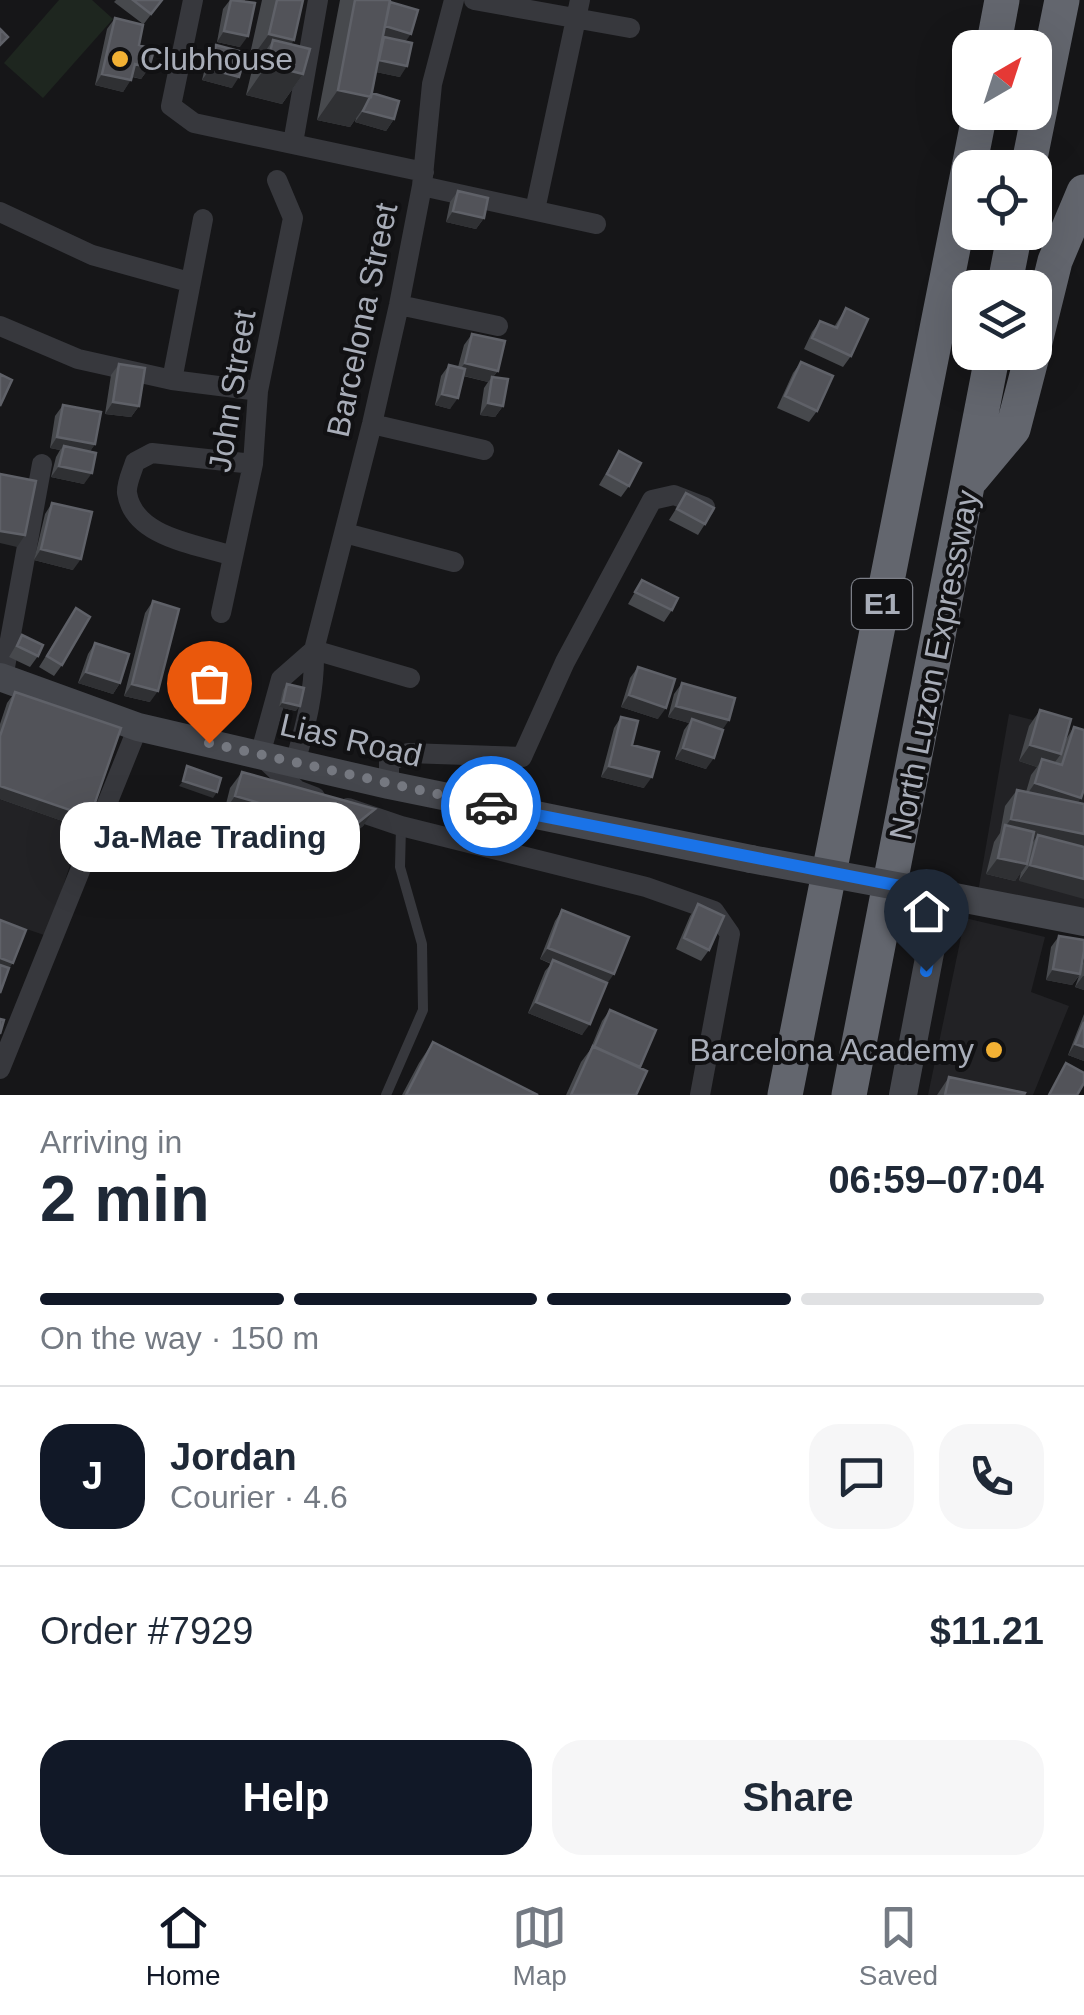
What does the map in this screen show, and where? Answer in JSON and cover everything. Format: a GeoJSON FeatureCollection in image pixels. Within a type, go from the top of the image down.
{"type":"FeatureCollection","features":[{"type":"Feature","properties":{"kind":"highway"},"geometry":{"type":"LineString","coordinates":[[996,30],[1002,0]]}},
{"type":"Feature","properties":{"kind":"highway"},"geometry":{"type":"LineString","coordinates":[[1032,150],[1062,0]]}},
{"type":"Feature","properties":{"kind":"highway","name":"North Luzon Expressway"},"geometry":{"type":"LineString","coordinates":[[785,1095],[976,130]]}},
{"type":"Feature","properties":{"kind":"highway"},"geometry":{"type":"LineString","coordinates":[[1052,273],[1084,192]]}},
{"type":"Feature","properties":{"kind":"highway","name":"North Luzon Expressway"},"geometry":{"type":"LineString","coordinates":[[849,1095],[990,370]]}},
{"type":"Feature","properties":{"kind":"highway"},"geometry":{"type":"LineString","coordinates":[[971,479],[1013,429],[1028,370]]}},
{"type":"Feature","properties":{"kind":"main road","name":"Lias Road"},"geometry":{"type":"LineString","coordinates":[[1,678],[138,727],[295,764],[751,859],[1084,922]]}},
{"type":"Feature","properties":{"kind":"main road"},"geometry":{"type":"LineString","coordinates":[[903,1095],[935,893]]}},
{"type":"Feature","properties":{"kind":"street"},"geometry":{"type":"LineString","coordinates":[[193,0],[171,106],[194,123],[292,144],[596,224]]}},
{"type":"Feature","properties":{"kind":"street"},"geometry":{"type":"LineString","coordinates":[[292,144],[318,0]]}},
{"type":"Feature","properties":{"kind":"street","name":"Barcelona Street"},"geometry":{"type":"LineString","coordinates":[[295,764],[312,707],[314,650],[399,305],[423,179],[432,84],[454,0]]}},
{"type":"Feature","properties":{"kind":"street"},"geometry":{"type":"LineString","coordinates":[[474,0],[578,10],[630,28]]}},
{"type":"Feature","properties":{"kind":"street"},"geometry":{"type":"LineString","coordinates":[[535,210],[578,10]]}},
{"type":"Feature","properties":{"kind":"street","name":"John Street"},"geometry":{"type":"LineString","coordinates":[[221,613],[253,464],[258,391],[293,218],[278,180]]}},
{"type":"Feature","properties":{"kind":"street"},"geometry":{"type":"LineString","coordinates":[[0,212],[92,255],[189,282]]}},
{"type":"Feature","properties":{"kind":"street"},"geometry":{"type":"LineString","coordinates":[[172,380],[203,219]]}},
{"type":"Feature","properties":{"kind":"street"},"geometry":{"type":"LineString","coordinates":[[399,305],[498,326]]}},
{"type":"Feature","properties":{"kind":"street"},"geometry":{"type":"LineString","coordinates":[[0,326],[78,359],[172,380],[258,391]]}},
{"type":"Feature","properties":{"kind":"street"},"geometry":{"type":"LineString","coordinates":[[372,424],[484,450]]}},
{"type":"Feature","properties":{"kind":"street"},"geometry":{"type":"LineString","coordinates":[[233,556],[158,532],[135,516],[126,490],[135,462],[152,454],[253,464]]}},
{"type":"Feature","properties":{"kind":"street"},"geometry":{"type":"LineString","coordinates":[[1,678],[42,464]]}},
{"type":"Feature","properties":{"kind":"street"},"geometry":{"type":"LineString","coordinates":[[389,785],[389,762],[408,753],[522,757],[565,662],[652,500],[674,494],[711,509]]}},
{"type":"Feature","properties":{"kind":"street"},"geometry":{"type":"LineString","coordinates":[[345,533],[454,562]]}},
{"type":"Feature","properties":{"kind":"street"},"geometry":{"type":"LineString","coordinates":[[314,650],[410,678]]}},
{"type":"Feature","properties":{"kind":"street","name":"Barcelona Street"},"geometry":{"type":"LineString","coordinates":[[260,755],[281,680],[314,650]]}},
{"type":"Feature","properties":{"kind":"street"},"geometry":{"type":"LineString","coordinates":[[0,1069],[138,727]]}},
{"type":"Feature","properties":{"kind":"street"},"geometry":{"type":"LineString","coordinates":[[260,755],[297,790],[400,826],[646,886],[714,911],[730,934],[700,1095]]}},
{"type":"Feature","properties":{"kind":"lane"},"geometry":{"type":"LineString","coordinates":[[386,1095],[423,1010],[422,944],[400,867],[400,826]]}},
{"type":"Feature","properties":{"kind":"shaded area"},"geometry":{"type":"Polygon","coordinates":[[[59,0],[92,0],[113,19],[43,98],[4,63],[59,0]]]}},
{"type":"Feature","properties":{"kind":"shaded area"},"geometry":{"type":"Polygon","coordinates":[[[1009,714],[1084,733],[1084,913],[978,892],[1009,714]]]}},
{"type":"Feature","properties":{"kind":"shaded area"},"geometry":{"type":"Polygon","coordinates":[[[0,799],[82,828],[47,936],[0,920],[0,799]]]}},
{"type":"Feature","properties":{"kind":"shaded area","name":"Barcelona Academy"},"geometry":{"type":"Polygon","coordinates":[[[965,918],[1045,937],[1031,992],[1069,1006],[1033,1095],[928,1095],[965,918]]]}},
{"type":"Feature","properties":{"kind":"building"},"geometry":{"type":"Polygon","coordinates":[[[133,0],[162,0],[151,14],[133,0]]]}},
{"type":"Feature","properties":{"kind":"building"},"geometry":{"type":"Polygon","coordinates":[[[231,0],[255,3],[248,36],[224,31],[231,0]]]}},
{"type":"Feature","properties":{"kind":"building"},"geometry":{"type":"Polygon","coordinates":[[[277,0],[303,0],[294,40],[269,34],[277,0]]]}},
{"type":"Feature","properties":{"kind":"building"},"geometry":{"type":"Polygon","coordinates":[[[355,0],[390,0],[371,97],[338,90],[355,0]]]}},
{"type":"Feature","properties":{"kind":"building"},"geometry":{"type":"Polygon","coordinates":[[[390,2],[418,10],[411,34],[385,26],[390,2]]]}},
{"type":"Feature","properties":{"kind":"building","name":"Clubhouse"},"geometry":{"type":"Polygon","coordinates":[[[115,18],[143,25],[139,45],[154,50],[149,68],[135,64],[131,80],[102,74],[115,18]]]}},
{"type":"Feature","properties":{"kind":"building"},"geometry":{"type":"Polygon","coordinates":[[[0,29],[8,37],[0,45],[0,29]]]}},
{"type":"Feature","properties":{"kind":"building"},"geometry":{"type":"Polygon","coordinates":[[[384,37],[412,43],[407,66],[379,60],[384,37]]]}},
{"type":"Feature","properties":{"kind":"building"},"geometry":{"type":"Polygon","coordinates":[[[273,40],[310,49],[303,74],[267,65],[273,40]]]}},
{"type":"Feature","properties":{"kind":"building"},"geometry":{"type":"Polygon","coordinates":[[[216,45],[246,53],[239,77],[210,69],[216,45]]]}},
{"type":"Feature","properties":{"kind":"building"},"geometry":{"type":"Polygon","coordinates":[[[372,93],[399,101],[394,119],[363,111],[372,93]]]}},
{"type":"Feature","properties":{"kind":"building"},"geometry":{"type":"Polygon","coordinates":[[[458,191],[488,198],[484,218],[453,211],[458,191]]]}},
{"type":"Feature","properties":{"kind":"building"},"geometry":{"type":"Polygon","coordinates":[[[846,308],[868,319],[851,356],[812,338],[820,321],[837,328],[846,308]]]}},
{"type":"Feature","properties":{"kind":"building"},"geometry":{"type":"Polygon","coordinates":[[[472,334],[505,341],[498,371],[465,363],[472,334]]]}},
{"type":"Feature","properties":{"kind":"building"},"geometry":{"type":"Polygon","coordinates":[[[801,362],[833,376],[817,411],[785,396],[801,362]]]}},
{"type":"Feature","properties":{"kind":"building"},"geometry":{"type":"Polygon","coordinates":[[[119,364],[145,368],[139,406],[113,402],[119,364]]]}},
{"type":"Feature","properties":{"kind":"building"},"geometry":{"type":"Polygon","coordinates":[[[449,365],[465,369],[458,398],[442,394],[449,365]]]}},
{"type":"Feature","properties":{"kind":"building"},"geometry":{"type":"Polygon","coordinates":[[[0,374],[12,380],[0,406],[0,374]]]}},
{"type":"Feature","properties":{"kind":"building"},"geometry":{"type":"Polygon","coordinates":[[[492,377],[508,379],[503,406],[488,403],[492,377]]]}},
{"type":"Feature","properties":{"kind":"building"},"geometry":{"type":"Polygon","coordinates":[[[63,405],[101,412],[95,444],[57,437],[63,405]]]}},
{"type":"Feature","properties":{"kind":"building"},"geometry":{"type":"Polygon","coordinates":[[[64,446],[96,453],[92,473],[59,466],[64,446]]]}},
{"type":"Feature","properties":{"kind":"building"},"geometry":{"type":"Polygon","coordinates":[[[619,451],[641,463],[629,486],[607,474],[619,451]]]}},
{"type":"Feature","properties":{"kind":"building"},"geometry":{"type":"Polygon","coordinates":[[[0,474],[36,481],[25,535],[0,531],[0,474]]]}},
{"type":"Feature","properties":{"kind":"building"},"geometry":{"type":"Polygon","coordinates":[[[686,493],[714,508],[705,524],[677,509],[686,493]]]}},
{"type":"Feature","properties":{"kind":"building"},"geometry":{"type":"Polygon","coordinates":[[[52,503],[92,512],[81,559],[41,549],[52,503]]]}},
{"type":"Feature","properties":{"kind":"building"},"geometry":{"type":"Polygon","coordinates":[[[642,580],[678,598],[672,610],[635,592],[642,580]]]}},
{"type":"Feature","properties":{"kind":"building"},"geometry":{"type":"Polygon","coordinates":[[[153,601],[179,609],[158,691],[132,684],[153,601]]]}},
{"type":"Feature","properties":{"kind":"building"},"geometry":{"type":"Polygon","coordinates":[[[76,608],[90,617],[62,665],[47,656],[76,608]]]}},
{"type":"Feature","properties":{"kind":"building"},"geometry":{"type":"Polygon","coordinates":[[[22,635],[43,645],[38,656],[17,646],[22,635]]]}},
{"type":"Feature","properties":{"kind":"building"},"geometry":{"type":"Polygon","coordinates":[[[95,643],[129,654],[120,683],[86,672],[95,643]]]}},
{"type":"Feature","properties":{"kind":"building"},"geometry":{"type":"Polygon","coordinates":[[[638,667],[675,679],[666,708],[629,695],[638,667]]]}},
{"type":"Feature","properties":{"kind":"building"},"geometry":{"type":"Polygon","coordinates":[[[682,683],[735,698],[729,720],[676,706],[682,683]]]}},
{"type":"Feature","properties":{"kind":"building"},"geometry":{"type":"Polygon","coordinates":[[[287,684],[304,688],[300,706],[283,702],[287,684]]]}},
{"type":"Feature","properties":{"kind":"building"},"geometry":{"type":"Polygon","coordinates":[[[15,692],[121,728],[90,817],[0,786],[0,736],[15,692]]]}},
{"type":"Feature","properties":{"kind":"building"},"geometry":{"type":"Polygon","coordinates":[[[1040,710],[1071,719],[1061,754],[1030,745],[1040,710]]]}},
{"type":"Feature","properties":{"kind":"building"},"geometry":{"type":"Polygon","coordinates":[[[621,717],[638,721],[632,745],[659,752],[652,777],[609,766],[621,717]]]}},
{"type":"Feature","properties":{"kind":"building"},"geometry":{"type":"Polygon","coordinates":[[[692,719],[723,730],[714,758],[683,748],[692,719]]]}},
{"type":"Feature","properties":{"kind":"building"},"geometry":{"type":"Polygon","coordinates":[[[1074,727],[1084,730],[1081,798],[1035,783],[1042,759],[1062,765],[1074,727]]]}},
{"type":"Feature","properties":{"kind":"building"},"geometry":{"type":"Polygon","coordinates":[[[187,766],[221,778],[217,792],[183,781],[187,766]]]}},
{"type":"Feature","properties":{"kind":"building"},"geometry":{"type":"Polygon","coordinates":[[[242,772],[375,809],[350,829],[235,796],[242,772]]]}},
{"type":"Feature","properties":{"kind":"building"},"geometry":{"type":"Polygon","coordinates":[[[1017,790],[1084,804],[1084,834],[1011,819],[1017,790]]]}},
{"type":"Feature","properties":{"kind":"building"},"geometry":{"type":"Polygon","coordinates":[[[1005,825],[1034,832],[1027,864],[998,858],[1005,825]]]}},
{"type":"Feature","properties":{"kind":"building"},"geometry":{"type":"Polygon","coordinates":[[[1038,835],[1084,847],[1084,879],[1030,865],[1038,835]]]}},
{"type":"Feature","properties":{"kind":"building"},"geometry":{"type":"Polygon","coordinates":[[[698,904],[724,916],[709,950],[684,938],[698,904]]]}},
{"type":"Feature","properties":{"kind":"building"},"geometry":{"type":"Polygon","coordinates":[[[562,910],[629,937],[614,974],[548,948],[562,910]]]}},
{"type":"Feature","properties":{"kind":"building"},"geometry":{"type":"Polygon","coordinates":[[[0,920],[26,930],[13,963],[0,958],[0,920]]]}},
{"type":"Feature","properties":{"kind":"building"},"geometry":{"type":"Polygon","coordinates":[[[1059,936],[1084,940],[1080,974],[1053,969],[1059,936]]]}},
{"type":"Feature","properties":{"kind":"building"},"geometry":{"type":"Polygon","coordinates":[[[553,960],[607,983],[590,1024],[536,1002],[553,960]]]}},
{"type":"Feature","properties":{"kind":"building"},"geometry":{"type":"Polygon","coordinates":[[[0,965],[9,968],[0,993],[0,965]]]}},
{"type":"Feature","properties":{"kind":"building"},"geometry":{"type":"Polygon","coordinates":[[[610,1010],[656,1030],[640,1067],[594,1047],[610,1010]]]}},
{"type":"Feature","properties":{"kind":"building"},"geometry":{"type":"Polygon","coordinates":[[[1084,1022],[1084,1047],[1075,1044],[1084,1022]]]}},
{"type":"Feature","properties":{"kind":"building"},"geometry":{"type":"Polygon","coordinates":[[[433,1042],[538,1095],[406,1095],[433,1042]]]}},
{"type":"Feature","properties":{"kind":"building"},"geometry":{"type":"Polygon","coordinates":[[[593,1046],[647,1071],[636,1095],[571,1095],[593,1046]]]}},
{"type":"Feature","properties":{"kind":"building"},"geometry":{"type":"Polygon","coordinates":[[[1066,1063],[1084,1073],[1084,1083],[1077,1095],[1049,1095],[1066,1063]]]}},
{"type":"Feature","properties":{"kind":"building"},"geometry":{"type":"Polygon","coordinates":[[[949,1077],[1025,1093],[945,1095],[949,1077]]]}},
{"type":"Feature","properties":{"kind":"way so far"},"geometry":{"type":"LineString","coordinates":[[209,743],[491,806]]}},
{"type":"Feature","properties":{"kind":"place","name":"Clubhouse"},"geometry":{"type":"Point","coordinates":[120,59]}},
{"type":"Feature","properties":{"kind":"place","name":"Ja-Mae Trading"},"geometry":{"type":"Point","coordinates":[209,743]}},
{"type":"Feature","properties":{"kind":"place","name":"Barcelona Academy"},"geometry":{"type":"Point","coordinates":[994,1050]}},
{"type":"Feature","properties":{"kind":"route"},"geometry":{"type":"LineString","coordinates":[[491,806],[941,894],[926,971]]}}]}
